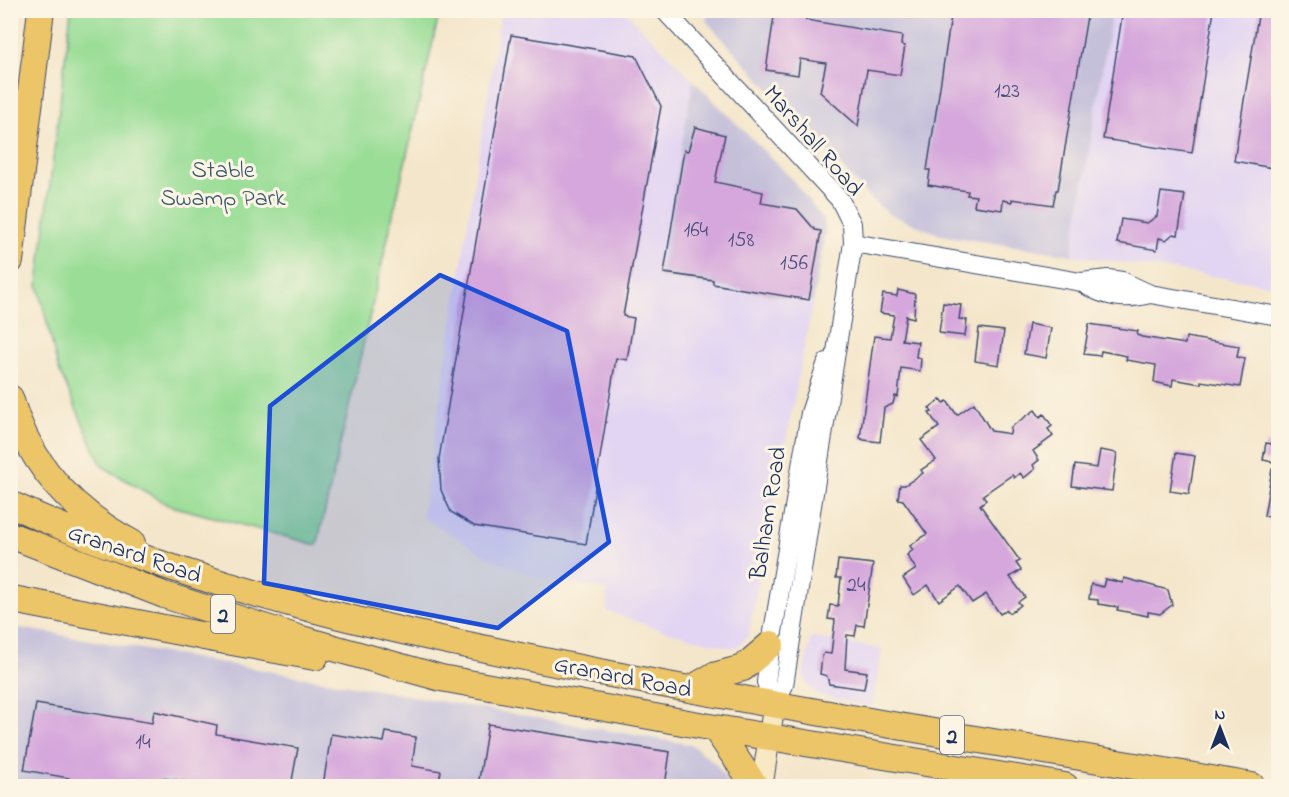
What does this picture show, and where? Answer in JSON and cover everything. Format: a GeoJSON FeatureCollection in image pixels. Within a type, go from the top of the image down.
{"type":"FeatureCollection","features":[{"type":"Feature","properties":{"kind":"highway"},"geometry":{"type":"LineString","coordinates":[[10,261],[41,10]]}},
{"type":"Feature","properties":{"kind":"highway"},"geometry":{"type":"LineString","coordinates":[[10,398],[21,430],[38,461],[70,500],[114,533],[223,584]]}},
{"type":"Feature","properties":{"kind":"highway","name":"Granard Road"},"geometry":{"type":"LineString","coordinates":[[10,504],[124,553],[336,616],[444,641],[774,705],[1252,786]]}},
{"type":"Feature","properties":{"kind":"highway","name":"Granard Road"},"geometry":{"type":"LineString","coordinates":[[10,535],[175,599],[298,638],[441,678],[715,728],[1065,786]]}},
{"type":"Feature","properties":{"kind":"highway"},"geometry":{"type":"LineString","coordinates":[[10,599],[441,678]]}},
{"type":"Feature","properties":{"kind":"highway"},"geometry":{"type":"LineString","coordinates":[[10,609],[224,640]]}},
{"type":"Feature","properties":{"kind":"highway"},"geometry":{"type":"LineString","coordinates":[[691,689],[713,676],[742,668],[771,644]]}},
{"type":"Feature","properties":{"kind":"highway"},"geometry":{"type":"LineString","coordinates":[[715,728],[755,786]]}},
{"type":"Feature","properties":{"kind":"main road","name":"Balham Road"},"geometry":{"type":"LineString","coordinates":[[762,786],[774,705]]}},
{"type":"Feature","properties":{"kind":"street","name":"Marshall Road"},"geometry":{"type":"LineString","coordinates":[[664,10],[840,200],[852,224],[853,243]]}},
{"type":"Feature","properties":{"kind":"street"},"geometry":{"type":"LineString","coordinates":[[853,243],[1081,282],[1105,296],[1135,298],[1150,294],[1278,316]]}},
{"type":"Feature","properties":{"kind":"street","name":"Balham Road"},"geometry":{"type":"LineString","coordinates":[[774,705],[784,685],[853,243]]}},
{"type":"Feature","properties":{"kind":"street","name":"Balham Road"},"geometry":{"type":"LineString","coordinates":[[774,705],[766,682],[810,412],[839,332]]}},
{"type":"Feature","properties":{"kind":"highlighted area"},"geometry":{"type":"Polygon","coordinates":[[[440,275],[567,331],[609,542],[498,628],[264,583],[270,406],[440,275]]]}},
{"type":"Feature","properties":{"kind":"shaded area"},"geometry":{"type":"Polygon","coordinates":[[[709,10],[1112,11],[1072,255],[941,235],[889,214],[870,198],[706,21],[709,10]]]}},
{"type":"Feature","properties":{"kind":"shaded area"},"geometry":{"type":"Polygon","coordinates":[[[501,11],[625,11],[693,80],[659,277],[813,302],[748,636],[739,646],[732,648],[654,628],[607,611],[607,590],[544,579],[526,573],[492,559],[422,517],[501,11]]]}},
{"type":"Feature","properties":{"kind":"shaded area"},"geometry":{"type":"Polygon","coordinates":[[[1112,11],[1278,11],[1278,286],[1072,255],[1112,11]]]}},
{"type":"Feature","properties":{"kind":"shaded area"},"geometry":{"type":"Polygon","coordinates":[[[693,80],[790,177],[824,220],[825,231],[813,302],[659,277],[693,80]]]}},
{"type":"Feature","properties":{"kind":"shaded area"},"geometry":{"type":"Polygon","coordinates":[[[10,626],[692,745],[716,764],[728,782],[728,786],[11,786],[10,626]]]}},
{"type":"Feature","properties":{"kind":"shaded area"},"geometry":{"type":"Polygon","coordinates":[[[811,637],[882,649],[872,708],[818,694],[808,685],[803,675],[811,637]]]}},
{"type":"Feature","properties":{"kind":"green space","name":"Stable Swamp Park"},"geometry":{"type":"Polygon","coordinates":[[[71,10],[440,11],[317,545],[168,505],[102,466],[58,368],[38,285],[71,10]]]}},
{"type":"Feature","properties":{"kind":"building"},"geometry":{"type":"Polygon","coordinates":[[[775,10],[807,10],[806,20],[902,36],[901,45],[905,46],[900,75],[867,70],[858,126],[820,92],[826,63],[800,59],[798,75],[766,70],[775,10]]]}},
{"type":"Feature","properties":{"kind":"building"},"geometry":{"type":"Polygon","coordinates":[[[952,10],[1088,10],[1058,190],[1056,190],[1053,205],[1012,199],[1012,202],[1003,200],[1002,210],[974,206],[976,196],[967,195],[968,191],[928,185],[930,170],[927,170],[952,10]]]}},
{"type":"Feature","properties":{"kind":"building"},"geometry":{"type":"Polygon","coordinates":[[[1123,10],[1214,10],[1192,153],[1103,139],[1123,10]]]}},
{"type":"Feature","properties":{"kind":"building"},"geometry":{"type":"Polygon","coordinates":[[[1259,10],[1278,10],[1278,169],[1234,161],[1259,10]]]}},
{"type":"Feature","properties":{"kind":"building"},"geometry":{"type":"Polygon","coordinates":[[[511,35],[636,56],[661,106],[623,316],[634,318],[627,360],[616,358],[586,544],[474,526],[451,512],[441,490],[439,459],[511,35]]]}},
{"type":"Feature","properties":{"kind":"building"},"geometry":{"type":"Polygon","coordinates":[[[695,127],[725,135],[715,182],[763,192],[761,203],[797,209],[815,230],[821,231],[809,300],[713,284],[713,280],[664,273],[684,150],[688,151],[695,127]]]}},
{"type":"Feature","properties":{"kind":"building"},"geometry":{"type":"Polygon","coordinates":[[[1161,192],[1185,195],[1178,235],[1173,234],[1166,240],[1159,238],[1157,250],[1117,243],[1121,219],[1147,223],[1157,216],[1161,192]]]}},
{"type":"Feature","properties":{"kind":"building"},"geometry":{"type":"Polygon","coordinates":[[[898,290],[915,294],[914,318],[906,316],[902,340],[918,342],[916,357],[921,358],[920,371],[901,368],[898,397],[895,396],[893,404],[884,408],[880,442],[864,440],[860,438],[874,336],[890,338],[894,315],[880,313],[883,294],[897,296],[898,290]]]}},
{"type":"Feature","properties":{"kind":"building"},"geometry":{"type":"Polygon","coordinates":[[[943,303],[961,305],[959,319],[967,320],[965,336],[939,333],[943,303]]]}},
{"type":"Feature","properties":{"kind":"building"},"geometry":{"type":"Polygon","coordinates":[[[1029,324],[1051,328],[1046,358],[1024,354],[1029,324]]]}},
{"type":"Feature","properties":{"kind":"building"},"geometry":{"type":"Polygon","coordinates":[[[1089,324],[1138,331],[1137,335],[1142,337],[1185,344],[1186,337],[1239,346],[1237,357],[1245,358],[1240,387],[1173,379],[1172,386],[1154,382],[1156,365],[1126,360],[1127,356],[1101,351],[1100,356],[1084,354],[1089,324]]]}},
{"type":"Feature","properties":{"kind":"building"},"geometry":{"type":"Polygon","coordinates":[[[979,328],[1004,331],[999,365],[975,361],[979,328]]]}},
{"type":"Feature","properties":{"kind":"building"},"geometry":{"type":"Polygon","coordinates":[[[941,399],[944,403],[947,401],[957,415],[974,403],[991,431],[1010,434],[1011,427],[1035,410],[1040,417],[1044,414],[1052,426],[1048,429],[1053,436],[1033,451],[1039,460],[1033,465],[1035,469],[1024,478],[1020,473],[1014,478],[1012,475],[983,495],[986,500],[980,505],[1020,561],[1016,563],[1021,570],[1010,577],[1025,597],[1018,602],[1021,605],[1010,613],[1007,610],[1000,614],[986,594],[972,603],[960,586],[939,601],[928,585],[914,595],[903,578],[916,569],[907,555],[913,550],[910,546],[927,534],[903,500],[898,499],[900,485],[905,485],[923,473],[921,470],[936,460],[921,440],[939,427],[929,413],[932,412],[929,408],[941,399]]]}},
{"type":"Feature","properties":{"kind":"building"},"geometry":{"type":"Polygon","coordinates":[[[1266,443],[1278,445],[1278,463],[1263,460],[1266,443]]]}},
{"type":"Feature","properties":{"kind":"building"},"geometry":{"type":"Polygon","coordinates":[[[1100,450],[1117,453],[1112,491],[1072,486],[1075,465],[1097,468],[1100,450]]]}},
{"type":"Feature","properties":{"kind":"building"},"geometry":{"type":"Polygon","coordinates":[[[1176,453],[1195,456],[1189,494],[1170,491],[1176,453]]]}},
{"type":"Feature","properties":{"kind":"building"},"geometry":{"type":"Polygon","coordinates":[[[1272,469],[1278,469],[1278,519],[1264,516],[1272,469]]]}},
{"type":"Feature","properties":{"kind":"building"},"geometry":{"type":"Polygon","coordinates":[[[838,560],[873,564],[864,626],[857,625],[855,636],[847,635],[845,669],[867,672],[864,689],[829,684],[827,676],[820,674],[824,653],[831,654],[835,620],[828,619],[830,605],[838,606],[841,578],[836,578],[838,560]]]}},
{"type":"Feature","properties":{"kind":"building"},"geometry":{"type":"Polygon","coordinates":[[[1124,578],[1168,590],[1172,605],[1160,614],[1148,612],[1148,616],[1117,610],[1118,607],[1098,604],[1098,600],[1089,599],[1091,584],[1103,587],[1105,579],[1123,583],[1124,578]]]}},
{"type":"Feature","properties":{"kind":"building"},"geometry":{"type":"Polygon","coordinates":[[[36,704],[152,723],[154,711],[217,725],[216,734],[298,748],[291,786],[214,786],[162,778],[160,786],[91,786],[68,783],[69,778],[24,770],[36,704]]]}},
{"type":"Feature","properties":{"kind":"building"},"geometry":{"type":"Polygon","coordinates":[[[488,724],[670,752],[665,786],[478,786],[488,724]]]}},
{"type":"Feature","properties":{"kind":"building"},"geometry":{"type":"Polygon","coordinates":[[[386,732],[416,737],[412,766],[441,771],[438,786],[323,786],[331,734],[384,742],[386,732]]]}}]}
